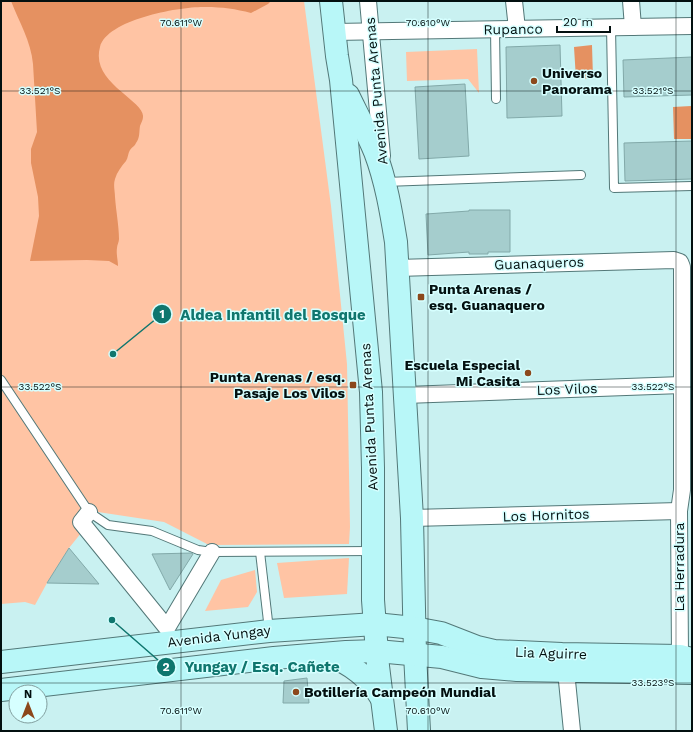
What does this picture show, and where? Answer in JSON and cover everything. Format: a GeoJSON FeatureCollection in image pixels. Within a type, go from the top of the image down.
{"type":"FeatureCollection","features":[{"type":"Feature","properties":{"kind":"main road","name":"Avenida Punta Arenas"},"geometry":{"type":"LineString","coordinates":[[331,1],[341,80],[371,392],[373,582],[377,651],[386,731]]}},
{"type":"Feature","properties":{"kind":"main road","name":"Avenida Punta Arenas"},"geometry":{"type":"LineString","coordinates":[[341,80],[371,143],[384,182],[392,217],[397,268],[412,518],[414,654],[419,731]]}},
{"type":"Feature","properties":{"kind":"main road","name":"Avenida Yungay"},"geometry":{"type":"LineString","coordinates":[[1,662],[269,631],[375,624],[414,628]]}},
{"type":"Feature","properties":{"kind":"main road","name":"Lia Aguirre"},"geometry":{"type":"LineString","coordinates":[[414,628],[448,635],[477,648],[494,651],[688,663]]}},
{"type":"Feature","properties":{"kind":"main road","name":"Avenida Yungay"},"geometry":{"type":"LineString","coordinates":[[1,690],[323,653],[377,651],[414,654]]}},
{"type":"Feature","properties":{"kind":"main road"},"geometry":{"type":"LineString","coordinates":[[323,653],[343,661],[356,669],[376,690],[383,700]]}},
{"type":"Feature","properties":{"kind":"main road","name":"Lia Aguirre"},"geometry":{"type":"LineString","coordinates":[[414,654],[442,657],[482,667],[517,670],[566,671],[688,663]]}},
{"type":"Feature","properties":{"kind":"street","name":"Avenida Punta Arenas"},"geometry":{"type":"LineString","coordinates":[[368,1],[384,182]]}},
{"type":"Feature","properties":{"kind":"street"},"geometry":{"type":"LineString","coordinates":[[514,1],[517,29]]}},
{"type":"Feature","properties":{"kind":"street"},"geometry":{"type":"LineString","coordinates":[[630,1],[633,27]]}},
{"type":"Feature","properties":{"kind":"street","name":"Rupanco"},"geometry":{"type":"LineString","coordinates":[[334,32],[692,26]]}},
{"type":"Feature","properties":{"kind":"street","name":"Guanaqueros"},"geometry":{"type":"LineString","coordinates":[[397,268],[674,260],[680,262]]}},
{"type":"Feature","properties":{"kind":"street","name":"La Herradura"},"geometry":{"type":"LineString","coordinates":[[680,262],[682,267],[682,490],[679,511],[688,663]]}},
{"type":"Feature","properties":{"kind":"street","name":"Los Vilos"},"geometry":{"type":"LineString","coordinates":[[405,394],[682,385]]}},
{"type":"Feature","properties":{"kind":"street","name":"Los Hornitos"},"geometry":{"type":"LineString","coordinates":[[412,518],[679,511]]}},
{"type":"Feature","properties":{"kind":"street"},"geometry":{"type":"LineString","coordinates":[[89,512],[82,522],[167,628],[212,552]]}},
{"type":"Feature","properties":{"kind":"street"},"geometry":{"type":"LineString","coordinates":[[566,671],[572,731]]}},
{"type":"Feature","properties":{"kind":"lane"},"geometry":{"type":"LineString","coordinates":[[611,27],[614,188],[692,186]]}},
{"type":"Feature","properties":{"kind":"lane"},"geometry":{"type":"LineString","coordinates":[[495,29],[496,99]]}},
{"type":"Feature","properties":{"kind":"lane"},"geometry":{"type":"LineString","coordinates":[[384,182],[581,175]]}},
{"type":"Feature","properties":{"kind":"lane"},"geometry":{"type":"LineString","coordinates":[[1,380],[89,512],[108,525],[152,531],[198,550],[212,552],[373,551]]}},
{"type":"Feature","properties":{"kind":"lane"},"geometry":{"type":"LineString","coordinates":[[260,552],[269,631]]}},
{"type":"Feature","properties":{"kind":"shaded area"},"geometry":{"type":"Polygon","coordinates":[[[1,1],[304,1],[331,206],[347,364],[349,544],[209,545],[164,522],[98,512],[69,548],[35,605],[25,602],[1,604],[1,1]]]}},
{"type":"Feature","properties":{"kind":"shaded area"},"geometry":{"type":"Polygon","coordinates":[[[11,1],[271,1],[251,13],[229,8],[195,7],[147,16],[116,29],[106,37],[100,47],[99,60],[103,71],[118,89],[136,104],[143,117],[138,139],[130,150],[127,160],[118,172],[114,181],[119,234],[117,246],[118,266],[109,261],[30,261],[39,216],[38,197],[31,163],[31,149],[37,132],[33,64],[30,47],[11,1]]]}},
{"type":"Feature","properties":{"kind":"shaded area"},"geometry":{"type":"Polygon","coordinates":[[[592,45],[593,78],[576,79],[574,47],[592,45]]]}},
{"type":"Feature","properties":{"kind":"shaded area"},"geometry":{"type":"Polygon","coordinates":[[[477,49],[479,93],[468,79],[407,81],[406,52],[477,49]]]}},
{"type":"Feature","properties":{"kind":"shaded area"},"geometry":{"type":"Polygon","coordinates":[[[691,106],[691,139],[674,139],[673,107],[691,106]]]}},
{"type":"Feature","properties":{"kind":"shaded area"},"geometry":{"type":"Polygon","coordinates":[[[349,558],[347,594],[284,598],[277,563],[349,558]]]}},
{"type":"Feature","properties":{"kind":"shaded area"},"geometry":{"type":"Polygon","coordinates":[[[255,570],[257,592],[248,607],[205,611],[221,580],[255,570]]]}},
{"type":"Feature","properties":{"kind":"building","name":"Universo Panorama"},"geometry":{"type":"Polygon","coordinates":[[[560,45],[562,116],[507,118],[506,47],[560,45]]]}},
{"type":"Feature","properties":{"kind":"building"},"geometry":{"type":"Polygon","coordinates":[[[692,57],[692,95],[624,97],[623,60],[692,57]]]}},
{"type":"Feature","properties":{"kind":"building"},"geometry":{"type":"Polygon","coordinates":[[[465,84],[469,156],[419,159],[415,87],[465,84]]]}},
{"type":"Feature","properties":{"kind":"building"},"geometry":{"type":"Polygon","coordinates":[[[692,141],[692,179],[625,181],[624,143],[692,141]]]}},
{"type":"Feature","properties":{"kind":"building"},"geometry":{"type":"Polygon","coordinates":[[[469,210],[510,210],[510,252],[469,254],[469,252],[428,255],[426,214],[469,210]]]}},
{"type":"Feature","properties":{"kind":"building"},"geometry":{"type":"Polygon","coordinates":[[[69,548],[99,584],[47,583],[69,548]]]}},
{"type":"Feature","properties":{"kind":"building"},"geometry":{"type":"Polygon","coordinates":[[[152,554],[193,554],[170,590],[152,554]]]}},
{"type":"Feature","properties":{"kind":"building","name":"Botillería Campeón Mundial"},"geometry":{"type":"Polygon","coordinates":[[[307,678],[309,703],[283,703],[284,681],[307,678]]]}},
{"type":"Feature","properties":{"kind":"place","name":"Universo Panorama"},"geometry":{"type":"Point","coordinates":[534,81]}},
{"type":"Feature","properties":{"kind":"place","name":"Punta Arenas / esq. Guanaquero"},"geometry":{"type":"Point","coordinates":[421,297]}},
{"type":"Feature","properties":{"kind":"place","name":"Aldea Infantil del Bosque"},"geometry":{"type":"Point","coordinates":[113,354]}},
{"type":"Feature","properties":{"kind":"place","name":"Escuela Especial Mi Casita"},"geometry":{"type":"Point","coordinates":[528,373]}},
{"type":"Feature","properties":{"kind":"place","name":"Punta Arenas / esq. Pasaje Los Vilos"},"geometry":{"type":"Point","coordinates":[353,385]}},
{"type":"Feature","properties":{"kind":"place","name":"Yungay / Esq. Cañete"},"geometry":{"type":"Point","coordinates":[112,620]}},
{"type":"Feature","properties":{"kind":"place","name":"Botillería Campeón Mundial"},"geometry":{"type":"Point","coordinates":[296,692]}}]}
